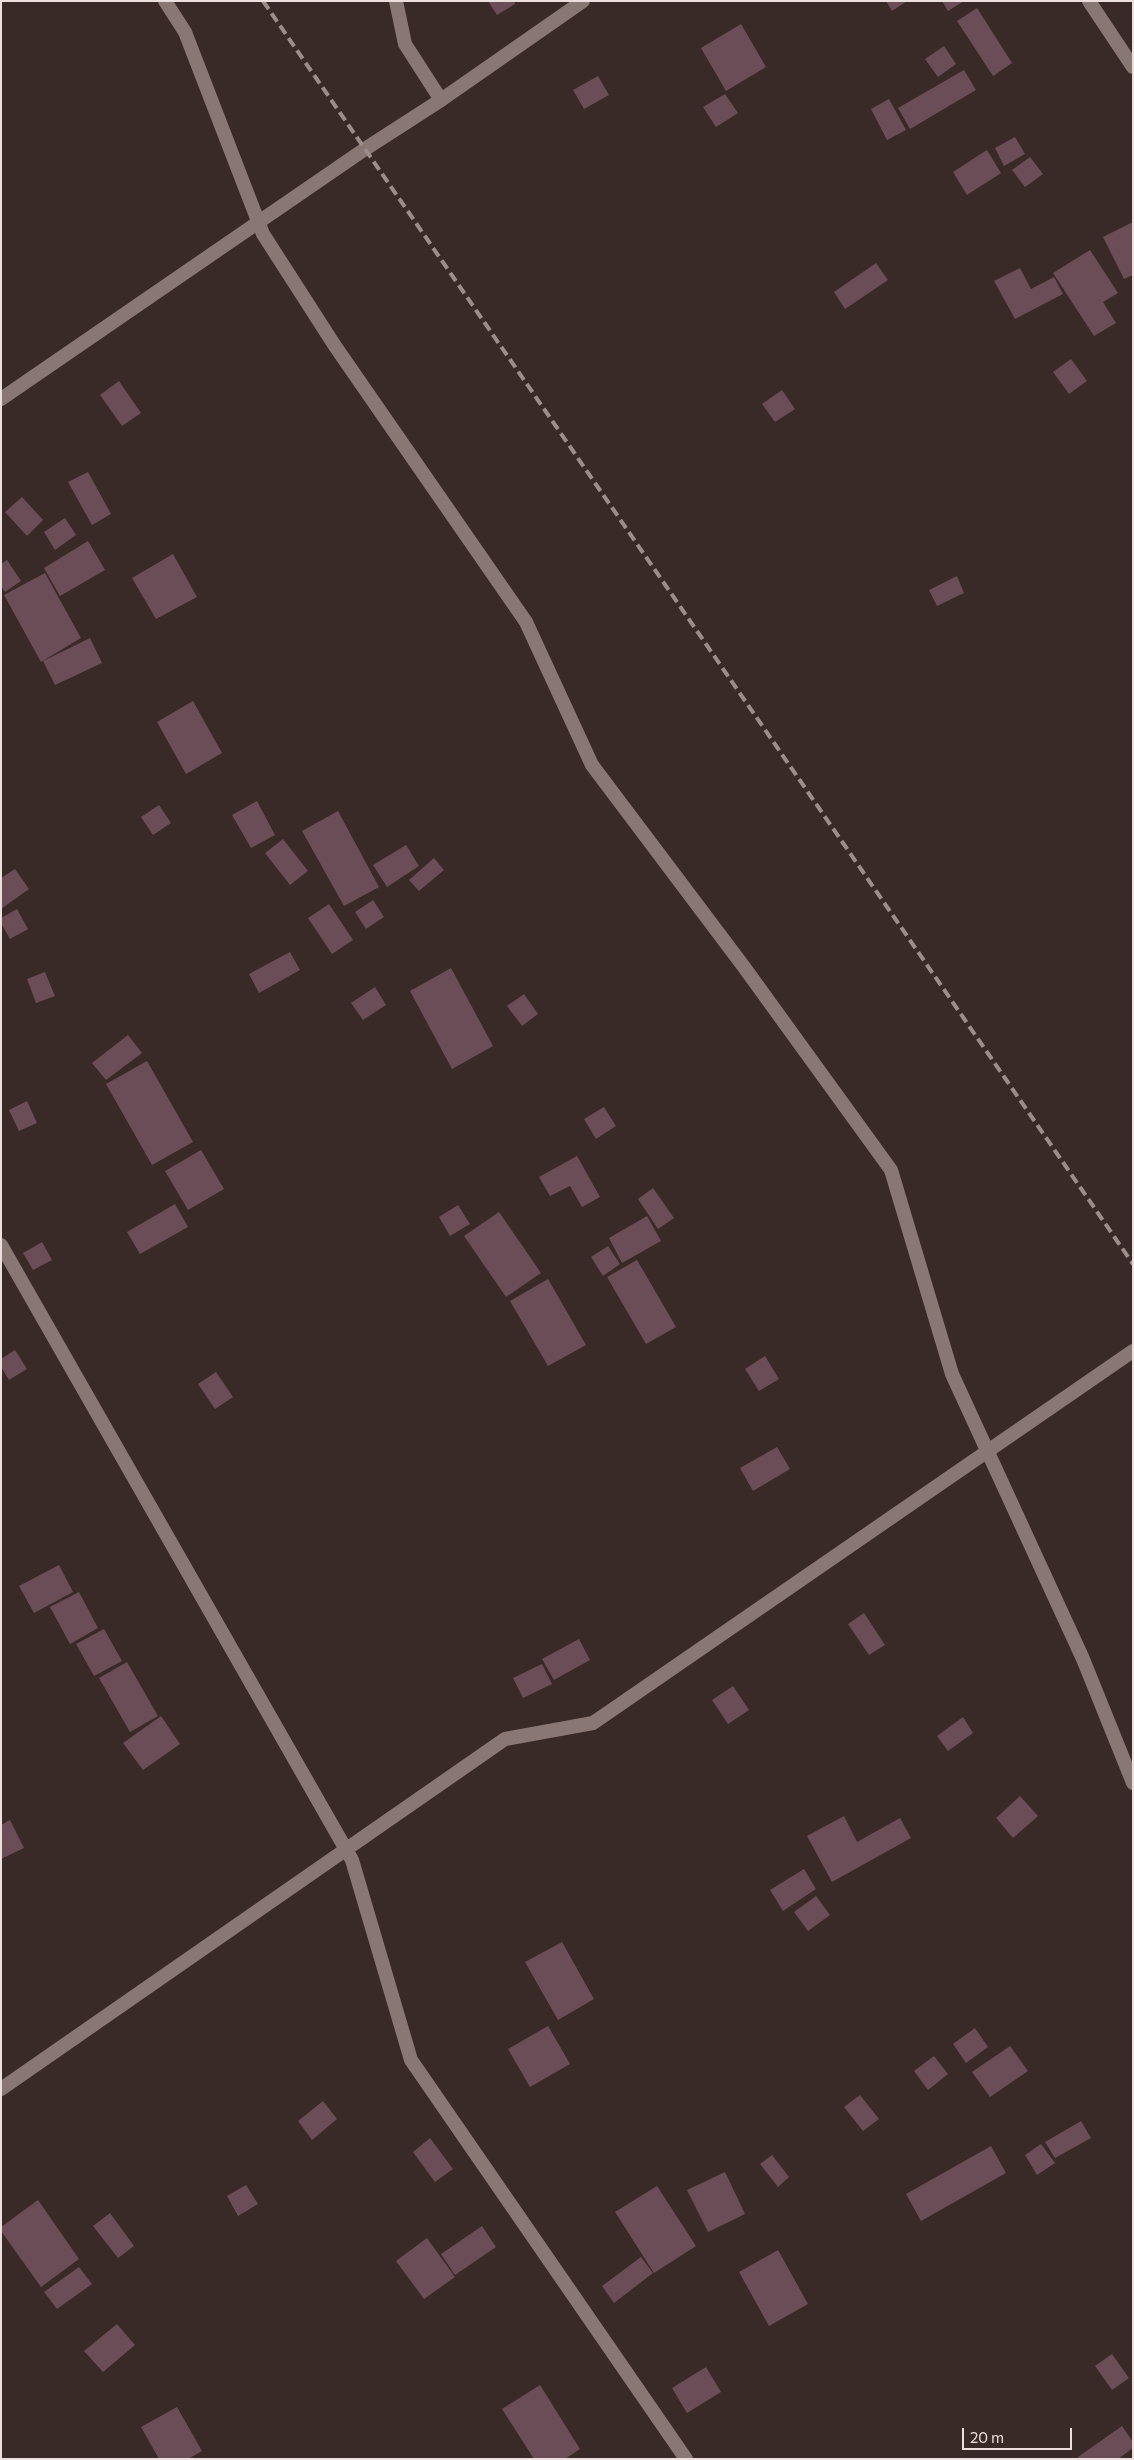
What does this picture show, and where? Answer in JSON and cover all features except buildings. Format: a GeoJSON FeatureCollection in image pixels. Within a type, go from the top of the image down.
{"type":"FeatureCollection","features":[{"type":"Feature","properties":{"kind":"street"},"geometry":{"type":"LineString","coordinates":[[165,1],[185,32],[264,234],[335,346],[526,622],[592,765],[744,966],[891,1170],[952,1374],[1083,1659],[1133,1783]]}},
{"type":"Feature","properties":{"kind":"street"},"geometry":{"type":"LineString","coordinates":[[396,1],[405,44],[440,100]]}},
{"type":"Feature","properties":{"kind":"street"},"geometry":{"type":"LineString","coordinates":[[1,399],[583,1]]}},
{"type":"Feature","properties":{"kind":"street"},"geometry":{"type":"LineString","coordinates":[[1088,1],[1133,67]]}},
{"type":"Feature","properties":{"kind":"street"},"geometry":{"type":"LineString","coordinates":[[1,1245],[347,1850],[352,1860],[411,2060],[686,2459]]}},
{"type":"Feature","properties":{"kind":"street"},"geometry":{"type":"LineString","coordinates":[[1,2089],[505,1739],[593,1723],[1133,1351]]}},
{"type":"Feature","properties":{"kind":"railway"},"geometry":{"type":"LineString","coordinates":[[263,1],[1133,1264]]}}]}
